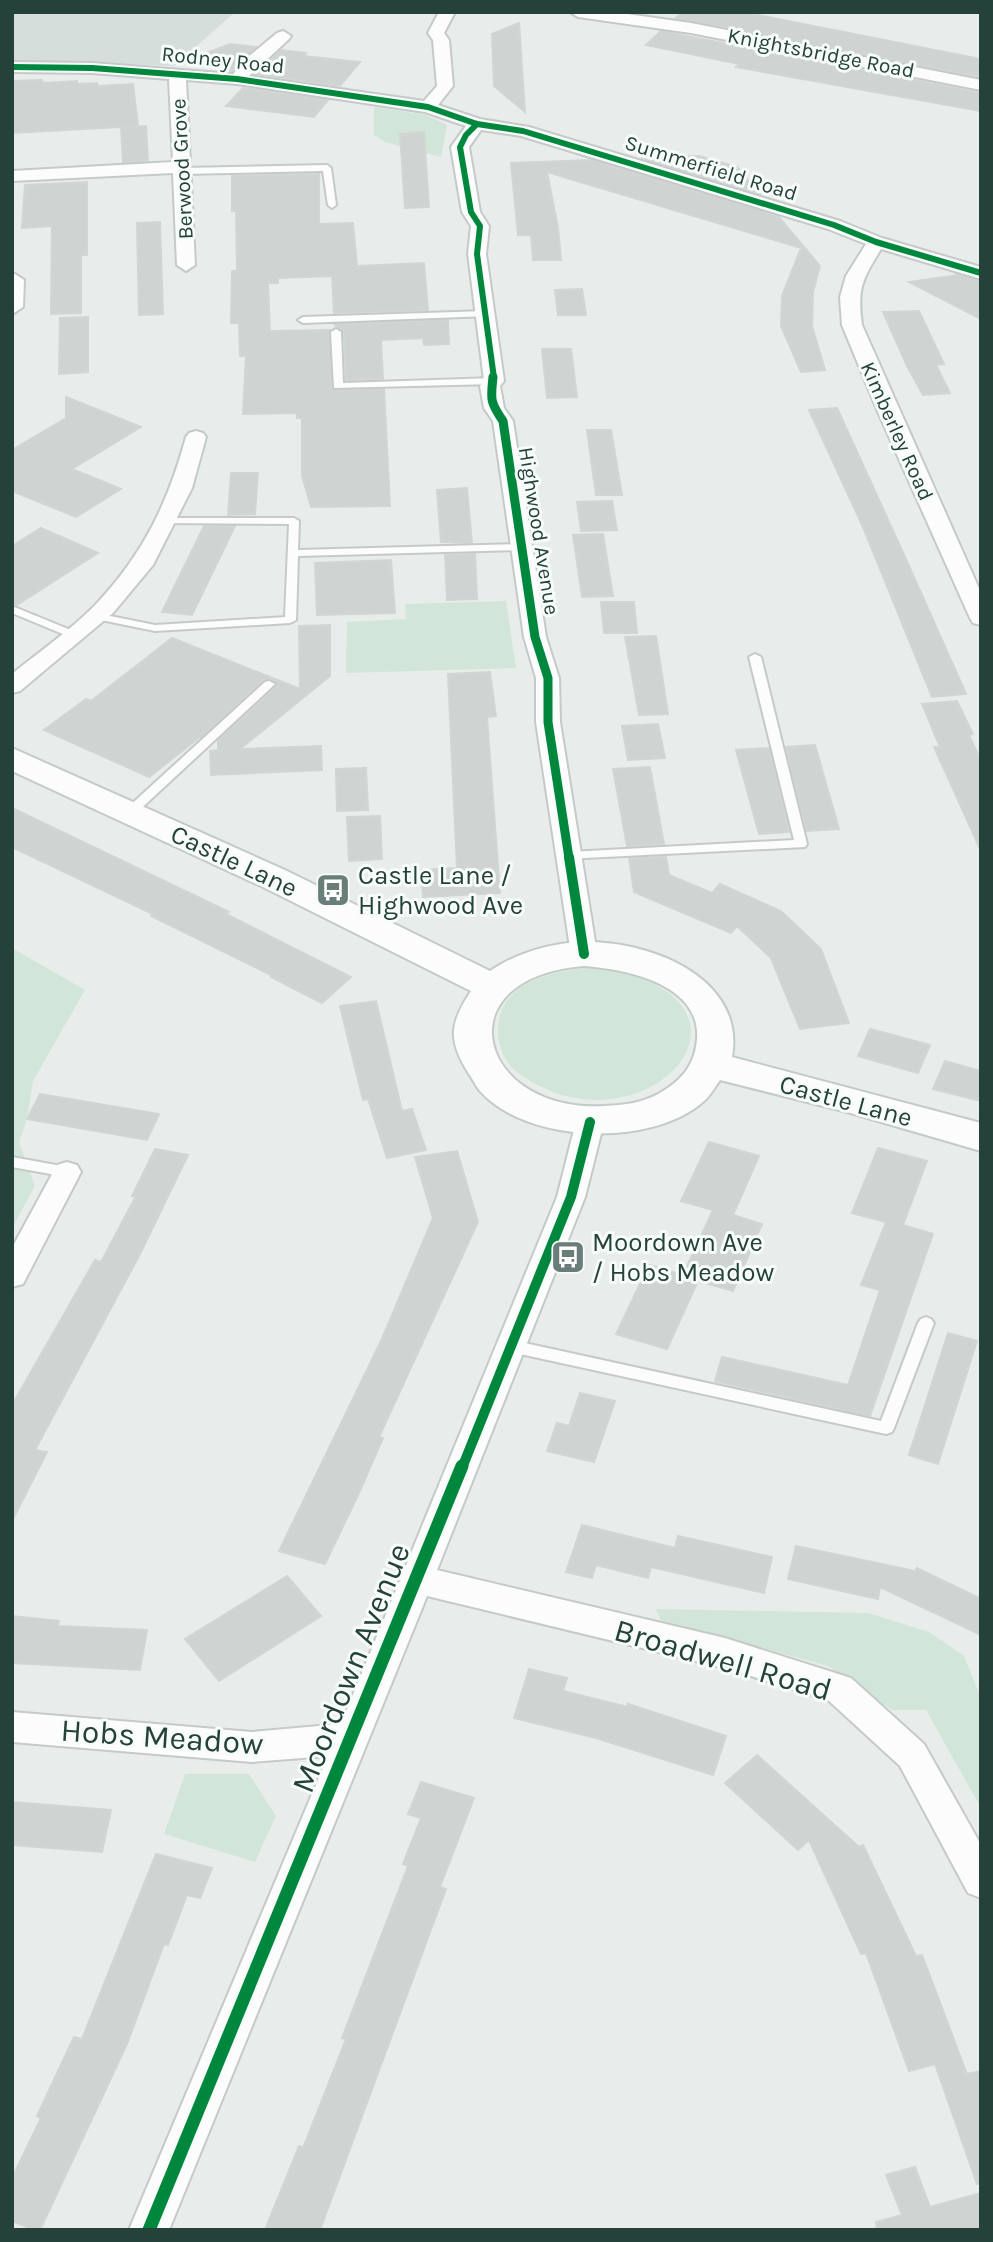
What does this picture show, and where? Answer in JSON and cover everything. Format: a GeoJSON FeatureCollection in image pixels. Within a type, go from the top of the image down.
{"type":"FeatureCollection","features":[{"type":"Feature","properties":{"kind":"street"},"geometry":{"type":"LineString","coordinates":[[428,107],[445,86],[441,40],[436,33],[447,12]]}},
{"type":"Feature","properties":{"kind":"street","name":"Knightsbridge Road"},"geometry":{"type":"LineString","coordinates":[[578,12],[691,28],[981,85]]}},
{"type":"Feature","properties":{"kind":"street"},"geometry":{"type":"LineString","coordinates":[[237,79],[254,60],[283,36]]}},
{"type":"Feature","properties":{"kind":"street","name":"Rodney Road"},"geometry":{"type":"LineString","coordinates":[[12,67],[177,73],[237,79],[428,107]]}},
{"type":"Feature","properties":{"kind":"street","name":"Berwood Grove"},"geometry":{"type":"LineString","coordinates":[[177,73],[186,265]]}},
{"type":"Feature","properties":{"kind":"street","name":"Summerfield Road"},"geometry":{"type":"LineString","coordinates":[[428,107],[477,124],[531,134],[834,225],[876,242],[981,273]]}},
{"type":"Feature","properties":{"kind":"street","name":"Highwood Avenue"},"geometry":{"type":"LineString","coordinates":[[477,124],[466,135],[460,147],[471,212],[480,226],[477,254],[494,381],[490,386],[494,408],[503,421],[535,637],[545,661],[551,691],[548,722],[584,954]]}},
{"type":"Feature","properties":{"kind":"street"},"geometry":{"type":"LineString","coordinates":[[12,176],[182,169]]}},
{"type":"Feature","properties":{"kind":"street","name":"Kimberley Road"},"geometry":{"type":"LineString","coordinates":[[876,242],[855,276],[849,297],[852,325],[888,412],[981,618]]}},
{"type":"Feature","properties":{"kind":"street"},"geometry":{"type":"LineString","coordinates":[[12,685],[95,616],[145,560],[182,488],[196,438]]}},
{"type":"Feature","properties":{"kind":"street","name":"Castle Lane"},"geometry":{"type":"LineString","coordinates":[[12,758],[273,878],[493,987]]}},
{"type":"Feature","properties":{"kind":"street"},"geometry":{"type":"LineString","coordinates":[[584,954],[625,957],[653,965],[684,982],[705,1004],[716,1032],[711,1065],[693,1088],[678,1100],[655,1111],[619,1120],[590,1122],[541,1113],[505,1094],[484,1074],[470,1039],[474,1015],[493,987],[529,964],[549,958],[584,954]]}},
{"type":"Feature","properties":{"kind":"street","name":"Castle Lane"},"geometry":{"type":"LineString","coordinates":[[711,1065],[847,1099],[981,1137]]}},
{"type":"Feature","properties":{"kind":"street","name":"Moordown Avenue"},"geometry":{"type":"LineString","coordinates":[[149,2230],[353,1738],[571,1197],[590,1122]]}},
{"type":"Feature","properties":{"kind":"street"},"geometry":{"type":"LineString","coordinates":[[12,1276],[67,1172]]}},
{"type":"Feature","properties":{"kind":"street","name":"Broadwell Road"},"geometry":{"type":"LineString","coordinates":[[415,1579],[725,1653],[839,1689],[912,1755],[981,1881]]}},
{"type":"Feature","properties":{"kind":"street","name":"Hobs Meadow"},"geometry":{"type":"LineString","coordinates":[[12,1727],[252,1747],[353,1738]]}},
{"type":"Feature","properties":{"kind":"lane"},"geometry":{"type":"LineString","coordinates":[[182,169],[327,168],[332,205]]}},
{"type":"Feature","properties":{"kind":"lane"},"geometry":{"type":"LineString","coordinates":[[303,320],[486,314]]}},
{"type":"Feature","properties":{"kind":"lane"},"geometry":{"type":"LineString","coordinates":[[336,332],[338,386],[494,381]]}},
{"type":"Feature","properties":{"kind":"lane"},"geometry":{"type":"LineString","coordinates":[[95,616],[155,628],[290,620],[294,521],[165,521]]}},
{"type":"Feature","properties":{"kind":"lane"},"geometry":{"type":"LineString","coordinates":[[293,553],[522,547]]}},
{"type":"Feature","properties":{"kind":"lane"},"geometry":{"type":"LineString","coordinates":[[12,609],[74,635]]}},
{"type":"Feature","properties":{"kind":"lane"},"geometry":{"type":"LineString","coordinates":[[569,856],[801,844],[755,657]]}},
{"type":"Feature","properties":{"kind":"lane"},"geometry":{"type":"LineString","coordinates":[[129,813],[268,684]]}},
{"type":"Feature","properties":{"kind":"lane"},"geometry":{"type":"LineString","coordinates":[[12,1162],[67,1172]]}},
{"type":"Feature","properties":{"kind":"lane"},"geometry":{"type":"LineString","coordinates":[[511,1346],[886,1428],[926,1323]]}},
{"type":"Feature","properties":{"kind":"shaded area"},"geometry":{"type":"Polygon","coordinates":[[[12,12],[235,12],[174,66],[12,60],[12,12]]]}},
{"type":"Feature","properties":{"kind":"green space"},"geometry":{"type":"Polygon","coordinates":[[[374,107],[426,115],[447,125],[441,157],[385,142],[374,135],[374,107]]]}},
{"type":"Feature","properties":{"kind":"green space"},"geometry":{"type":"Polygon","coordinates":[[[506,601],[516,668],[346,673],[347,622],[406,619],[405,604],[506,601]]]}},
{"type":"Feature","properties":{"kind":"green space"},"geometry":{"type":"Polygon","coordinates":[[[12,948],[85,990],[33,1081],[27,1119],[19,1142],[35,1186],[12,1228],[12,948]]]}},
{"type":"Feature","properties":{"kind":"green space"},"geometry":{"type":"Polygon","coordinates":[[[600,967],[657,985],[685,1011],[690,1040],[676,1067],[648,1088],[608,1099],[563,1095],[512,1068],[505,1059],[498,1036],[501,1013],[508,999],[520,988],[551,974],[600,967]]]}},
{"type":"Feature","properties":{"kind":"green space"},"geometry":{"type":"Polygon","coordinates":[[[656,1609],[868,1613],[929,1632],[964,1656],[981,1698],[981,1808],[926,1710],[892,1710],[828,1666],[746,1644],[664,1628],[656,1609]]]}},
{"type":"Feature","properties":{"kind":"green space"},"geometry":{"type":"Polygon","coordinates":[[[185,1774],[249,1774],[276,1816],[255,1862],[164,1834],[185,1774]]]}},
{"type":"Feature","properties":{"kind":"building"},"geometry":{"type":"Polygon","coordinates":[[[683,12],[743,12],[981,59],[981,77],[676,18],[683,12]]]}},
{"type":"Feature","properties":{"kind":"building"},"geometry":{"type":"Polygon","coordinates":[[[519,23],[525,112],[494,86],[492,34],[519,23]]]}},
{"type":"Feature","properties":{"kind":"building"},"geometry":{"type":"Polygon","coordinates":[[[661,31],[981,93],[981,111],[736,67],[739,64],[646,45],[661,31]]]}},
{"type":"Feature","properties":{"kind":"building"},"geometry":{"type":"Polygon","coordinates":[[[230,44],[256,47],[232,71],[199,56],[230,44]]]}},
{"type":"Feature","properties":{"kind":"building"},"geometry":{"type":"Polygon","coordinates":[[[281,50],[306,53],[303,56],[360,62],[340,86],[255,74],[281,50]]]}},
{"type":"Feature","properties":{"kind":"building"},"geometry":{"type":"Polygon","coordinates":[[[42,80],[43,83],[97,83],[98,86],[133,84],[138,126],[12,133],[12,81],[42,80]]]}},
{"type":"Feature","properties":{"kind":"building"},"geometry":{"type":"Polygon","coordinates":[[[243,88],[328,100],[314,117],[226,106],[243,88]]]}},
{"type":"Feature","properties":{"kind":"building"},"geometry":{"type":"Polygon","coordinates":[[[146,126],[148,161],[123,162],[121,128],[146,126]]]}},
{"type":"Feature","properties":{"kind":"building"},"geometry":{"type":"Polygon","coordinates":[[[424,132],[429,207],[405,208],[400,134],[424,132]]]}},
{"type":"Feature","properties":{"kind":"building"},"geometry":{"type":"Polygon","coordinates":[[[699,156],[737,167],[760,194],[641,158],[699,156]]]}},
{"type":"Feature","properties":{"kind":"building"},"geometry":{"type":"Polygon","coordinates":[[[591,160],[779,217],[820,266],[813,292],[812,326],[825,370],[801,372],[781,326],[782,296],[801,248],[547,172],[561,260],[533,260],[531,235],[518,235],[511,163],[591,160]]]}},
{"type":"Feature","properties":{"kind":"building"},"geometry":{"type":"Polygon","coordinates":[[[319,174],[319,224],[353,223],[357,266],[424,263],[428,310],[334,313],[332,276],[278,278],[278,283],[268,283],[270,331],[330,330],[332,390],[384,389],[390,506],[311,507],[302,476],[302,418],[297,418],[297,413],[243,414],[246,356],[240,356],[239,323],[231,323],[232,271],[237,271],[236,211],[232,211],[232,176],[319,174]]]}},
{"type":"Feature","properties":{"kind":"building"},"geometry":{"type":"Polygon","coordinates":[[[87,182],[87,255],[81,255],[81,313],[51,314],[52,226],[22,228],[25,185],[87,182]]]}},
{"type":"Feature","properties":{"kind":"building"},"geometry":{"type":"Polygon","coordinates":[[[160,222],[163,314],[139,315],[137,223],[160,222]]]}},
{"type":"Feature","properties":{"kind":"building"},"geometry":{"type":"Polygon","coordinates":[[[958,275],[981,281],[981,319],[909,282],[958,275]]]}},
{"type":"Feature","properties":{"kind":"building"},"geometry":{"type":"Polygon","coordinates":[[[582,289],[586,315],[558,315],[555,290],[582,289]]]}},
{"type":"Feature","properties":{"kind":"building"},"geometry":{"type":"Polygon","coordinates":[[[919,311],[944,364],[936,365],[950,393],[923,395],[883,312],[919,311]]]}},
{"type":"Feature","properties":{"kind":"building"},"geometry":{"type":"Polygon","coordinates":[[[88,317],[88,372],[59,374],[60,318],[88,317]]]}},
{"type":"Feature","properties":{"kind":"building"},"geometry":{"type":"Polygon","coordinates":[[[448,320],[449,344],[424,345],[423,338],[381,340],[383,379],[346,380],[344,332],[334,324],[448,320]]]}},
{"type":"Feature","properties":{"kind":"building"},"geometry":{"type":"Polygon","coordinates":[[[542,349],[571,349],[577,397],[547,398],[542,349]]]}},
{"type":"Feature","properties":{"kind":"building"},"geometry":{"type":"Polygon","coordinates":[[[66,397],[141,427],[72,469],[121,489],[76,517],[12,491],[12,450],[66,418],[66,397]]]}},
{"type":"Feature","properties":{"kind":"building"},"geometry":{"type":"Polygon","coordinates":[[[837,408],[966,694],[932,697],[863,527],[809,410],[837,408]]]}},
{"type":"Feature","properties":{"kind":"building"},"geometry":{"type":"Polygon","coordinates":[[[587,430],[611,430],[622,495],[596,495],[587,430]]]}},
{"type":"Feature","properties":{"kind":"building"},"geometry":{"type":"Polygon","coordinates":[[[231,473],[258,473],[255,514],[228,515],[231,473]]]}},
{"type":"Feature","properties":{"kind":"building"},"geometry":{"type":"Polygon","coordinates":[[[467,488],[472,543],[441,542],[437,490],[467,488]]]}},
{"type":"Feature","properties":{"kind":"building"},"geometry":{"type":"Polygon","coordinates":[[[612,501],[617,530],[581,531],[577,502],[612,501]]]}},
{"type":"Feature","properties":{"kind":"building"},"geometry":{"type":"Polygon","coordinates":[[[204,526],[235,526],[192,615],[162,612],[204,526]]]}},
{"type":"Feature","properties":{"kind":"building"},"geometry":{"type":"Polygon","coordinates":[[[41,528],[98,553],[17,605],[12,604],[12,546],[41,528]]]}},
{"type":"Feature","properties":{"kind":"building"},"geometry":{"type":"Polygon","coordinates":[[[603,534],[613,596],[582,597],[573,535],[603,534]]]}},
{"type":"Feature","properties":{"kind":"building"},"geometry":{"type":"Polygon","coordinates":[[[475,554],[477,599],[447,600],[445,555],[475,554]]]}},
{"type":"Feature","properties":{"kind":"building"},"geometry":{"type":"Polygon","coordinates":[[[391,560],[395,613],[317,615],[315,563],[391,560]]]}},
{"type":"Feature","properties":{"kind":"building"},"geometry":{"type":"Polygon","coordinates":[[[601,602],[634,602],[637,633],[604,633],[601,602]]]}},
{"type":"Feature","properties":{"kind":"building"},"geometry":{"type":"Polygon","coordinates":[[[330,625],[330,676],[240,749],[321,746],[322,770],[211,775],[210,751],[218,750],[218,741],[277,686],[276,682],[270,679],[263,680],[209,730],[149,777],[44,730],[86,699],[91,701],[172,638],[300,689],[299,626],[330,625]]]}},
{"type":"Feature","properties":{"kind":"building"},"geometry":{"type":"Polygon","coordinates":[[[656,636],[668,714],[639,715],[625,637],[656,636]]]}},
{"type":"Feature","properties":{"kind":"building"},"geometry":{"type":"Polygon","coordinates":[[[490,672],[496,716],[487,717],[500,893],[423,897],[421,870],[457,868],[448,674],[490,672]]]}},
{"type":"Feature","properties":{"kind":"building"},"geometry":{"type":"Polygon","coordinates":[[[957,701],[973,734],[969,735],[981,761],[981,851],[934,747],[940,747],[922,704],[957,701]]]}},
{"type":"Feature","properties":{"kind":"building"},"geometry":{"type":"Polygon","coordinates":[[[658,724],[665,758],[628,760],[622,726],[658,724]]]}},
{"type":"Feature","properties":{"kind":"building"},"geometry":{"type":"Polygon","coordinates":[[[815,745],[839,829],[806,831],[786,747],[815,745]]]}},
{"type":"Feature","properties":{"kind":"building"},"geometry":{"type":"Polygon","coordinates":[[[769,748],[789,832],[759,834],[736,750],[769,748]]]}},
{"type":"Feature","properties":{"kind":"building"},"geometry":{"type":"Polygon","coordinates":[[[650,767],[664,844],[627,846],[613,769],[650,767]]]}},
{"type":"Feature","properties":{"kind":"building"},"geometry":{"type":"Polygon","coordinates":[[[366,768],[368,810],[337,811],[336,769],[366,768]]]}},
{"type":"Feature","properties":{"kind":"building"},"geometry":{"type":"Polygon","coordinates":[[[12,808],[229,912],[226,914],[351,977],[322,1003],[151,916],[153,914],[12,847],[12,808]]]}},
{"type":"Feature","properties":{"kind":"building"},"geometry":{"type":"Polygon","coordinates":[[[380,816],[382,859],[349,861],[347,817],[380,816]]]}},
{"type":"Feature","properties":{"kind":"building"},"geometry":{"type":"Polygon","coordinates":[[[666,857],[669,875],[712,893],[720,884],[781,911],[821,949],[849,1023],[800,1029],[771,958],[737,926],[731,933],[634,892],[629,858],[666,857]]]}},
{"type":"Feature","properties":{"kind":"building"},"geometry":{"type":"Polygon","coordinates":[[[376,1001],[402,1111],[412,1109],[426,1150],[387,1158],[368,1099],[363,1100],[340,1006],[376,1001]]]}},
{"type":"Feature","properties":{"kind":"building"},"geometry":{"type":"Polygon","coordinates":[[[870,1029],[930,1045],[918,1073],[858,1056],[870,1029]]]}},
{"type":"Feature","properties":{"kind":"building"},"geometry":{"type":"Polygon","coordinates":[[[945,1061],[981,1071],[981,1101],[933,1089],[945,1061]]]}},
{"type":"Feature","properties":{"kind":"building"},"geometry":{"type":"Polygon","coordinates":[[[40,1094],[159,1114],[147,1140],[27,1119],[40,1094]]]}},
{"type":"Feature","properties":{"kind":"building"},"geometry":{"type":"Polygon","coordinates":[[[709,1142],[759,1156],[733,1215],[762,1224],[733,1291],[698,1281],[667,1349],[616,1334],[649,1265],[683,1275],[713,1210],[681,1201],[709,1142]]]}},
{"type":"Feature","properties":{"kind":"building"},"geometry":{"type":"Polygon","coordinates":[[[878,1148],[927,1161],[903,1225],[933,1234],[870,1416],[715,1381],[722,1357],[848,1385],[880,1290],[861,1285],[886,1222],[852,1213],[878,1148]]]}},
{"type":"Feature","properties":{"kind":"building"},"geometry":{"type":"Polygon","coordinates":[[[155,1149],[188,1155],[140,1254],[35,1450],[47,1452],[12,1521],[12,1405],[95,1260],[101,1262],[136,1196],[132,1196],[155,1149]]]}},
{"type":"Feature","properties":{"kind":"building"},"geometry":{"type":"Polygon","coordinates":[[[457,1151],[478,1222],[379,1437],[383,1438],[360,1491],[325,1564],[279,1551],[381,1341],[433,1218],[415,1157],[457,1151]]]}},
{"type":"Feature","properties":{"kind":"building"},"geometry":{"type":"Polygon","coordinates":[[[948,1333],[977,1341],[938,1464],[909,1455],[948,1333]]]}},
{"type":"Feature","properties":{"kind":"building"},"geometry":{"type":"Polygon","coordinates":[[[580,1393],[615,1401],[594,1462],[547,1451],[557,1423],[569,1426],[580,1393]]]}},
{"type":"Feature","properties":{"kind":"building"},"geometry":{"type":"Polygon","coordinates":[[[582,1525],[675,1548],[678,1536],[772,1557],[764,1593],[651,1567],[648,1578],[596,1565],[592,1578],[566,1572],[582,1525]]]}},
{"type":"Feature","properties":{"kind":"building"},"geometry":{"type":"Polygon","coordinates":[[[796,1546],[915,1571],[917,1568],[981,1599],[981,1635],[880,1587],[878,1599],[788,1579],[796,1546]]]}},
{"type":"Feature","properties":{"kind":"building"},"geometry":{"type":"Polygon","coordinates":[[[287,1576],[321,1616],[219,1681],[185,1639],[287,1576]]]}},
{"type":"Feature","properties":{"kind":"building"},"geometry":{"type":"Polygon","coordinates":[[[12,1616],[59,1621],[58,1626],[147,1630],[140,1670],[12,1663],[12,1616]]]}},
{"type":"Feature","properties":{"kind":"building"},"geometry":{"type":"Polygon","coordinates":[[[529,1669],[567,1678],[563,1691],[628,1707],[628,1704],[726,1736],[713,1775],[596,1738],[514,1718],[529,1669]]]}},
{"type":"Feature","properties":{"kind":"building"},"geometry":{"type":"Polygon","coordinates":[[[757,1755],[859,1847],[863,1845],[916,1956],[922,1955],[967,2074],[981,2071],[981,2183],[977,2184],[935,2064],[909,2071],[866,1953],[861,1954],[809,1840],[798,1850],[725,1783],[757,1755]]]}},
{"type":"Feature","properties":{"kind":"building"},"geometry":{"type":"Polygon","coordinates":[[[421,1782],[474,1798],[440,1887],[446,1889],[320,2230],[265,2230],[299,2146],[303,2148],[346,2039],[342,2038],[408,1866],[403,1864],[421,1818],[408,1814],[421,1782]]]}},
{"type":"Feature","properties":{"kind":"building"},"geometry":{"type":"Polygon","coordinates":[[[12,1802],[111,1810],[102,1852],[12,1845],[12,1802]]]}},
{"type":"Feature","properties":{"kind":"building"},"geometry":{"type":"Polygon","coordinates":[[[156,1854],[212,1868],[200,1898],[187,1895],[168,1945],[164,1944],[127,2044],[40,2230],[35,2230],[12,2221],[12,2178],[41,2118],[37,2116],[74,2037],[82,2039],[156,1854]]]}},
{"type":"Feature","properties":{"kind":"building"},"geometry":{"type":"Polygon","coordinates":[[[915,2167],[930,2207],[981,2193],[981,2230],[877,2230],[876,2222],[902,2215],[886,2175],[915,2167]]]}},
{"type":"Feature","properties":{"kind":"cycle path"},"geometry":{"type":"LineString","coordinates":[[12,67],[92,68],[237,79],[428,107],[477,124],[523,131],[834,225],[876,242],[981,273]]}},
{"type":"Feature","properties":{"kind":"cycle path"},"geometry":{"type":"LineString","coordinates":[[477,124],[466,135],[460,147],[471,212],[480,226],[477,254],[494,381],[490,386],[494,408],[503,421],[535,637],[548,678],[548,722],[584,954]]}},
{"type":"Feature","properties":{"kind":"cycle path"},"geometry":{"type":"LineString","coordinates":[[149,2230],[298,1865],[353,1738],[571,1197],[590,1122]]}},
{"type":"Feature","properties":{"kind":"place","name":"Castle Lane / Highwood Ave"},"geometry":{"type":"Point","coordinates":[333,890]}},
{"type":"Feature","properties":{"kind":"place","name":"Moordown Ave / Hobs Meadow"},"geometry":{"type":"Point","coordinates":[568,1257]}}]}
